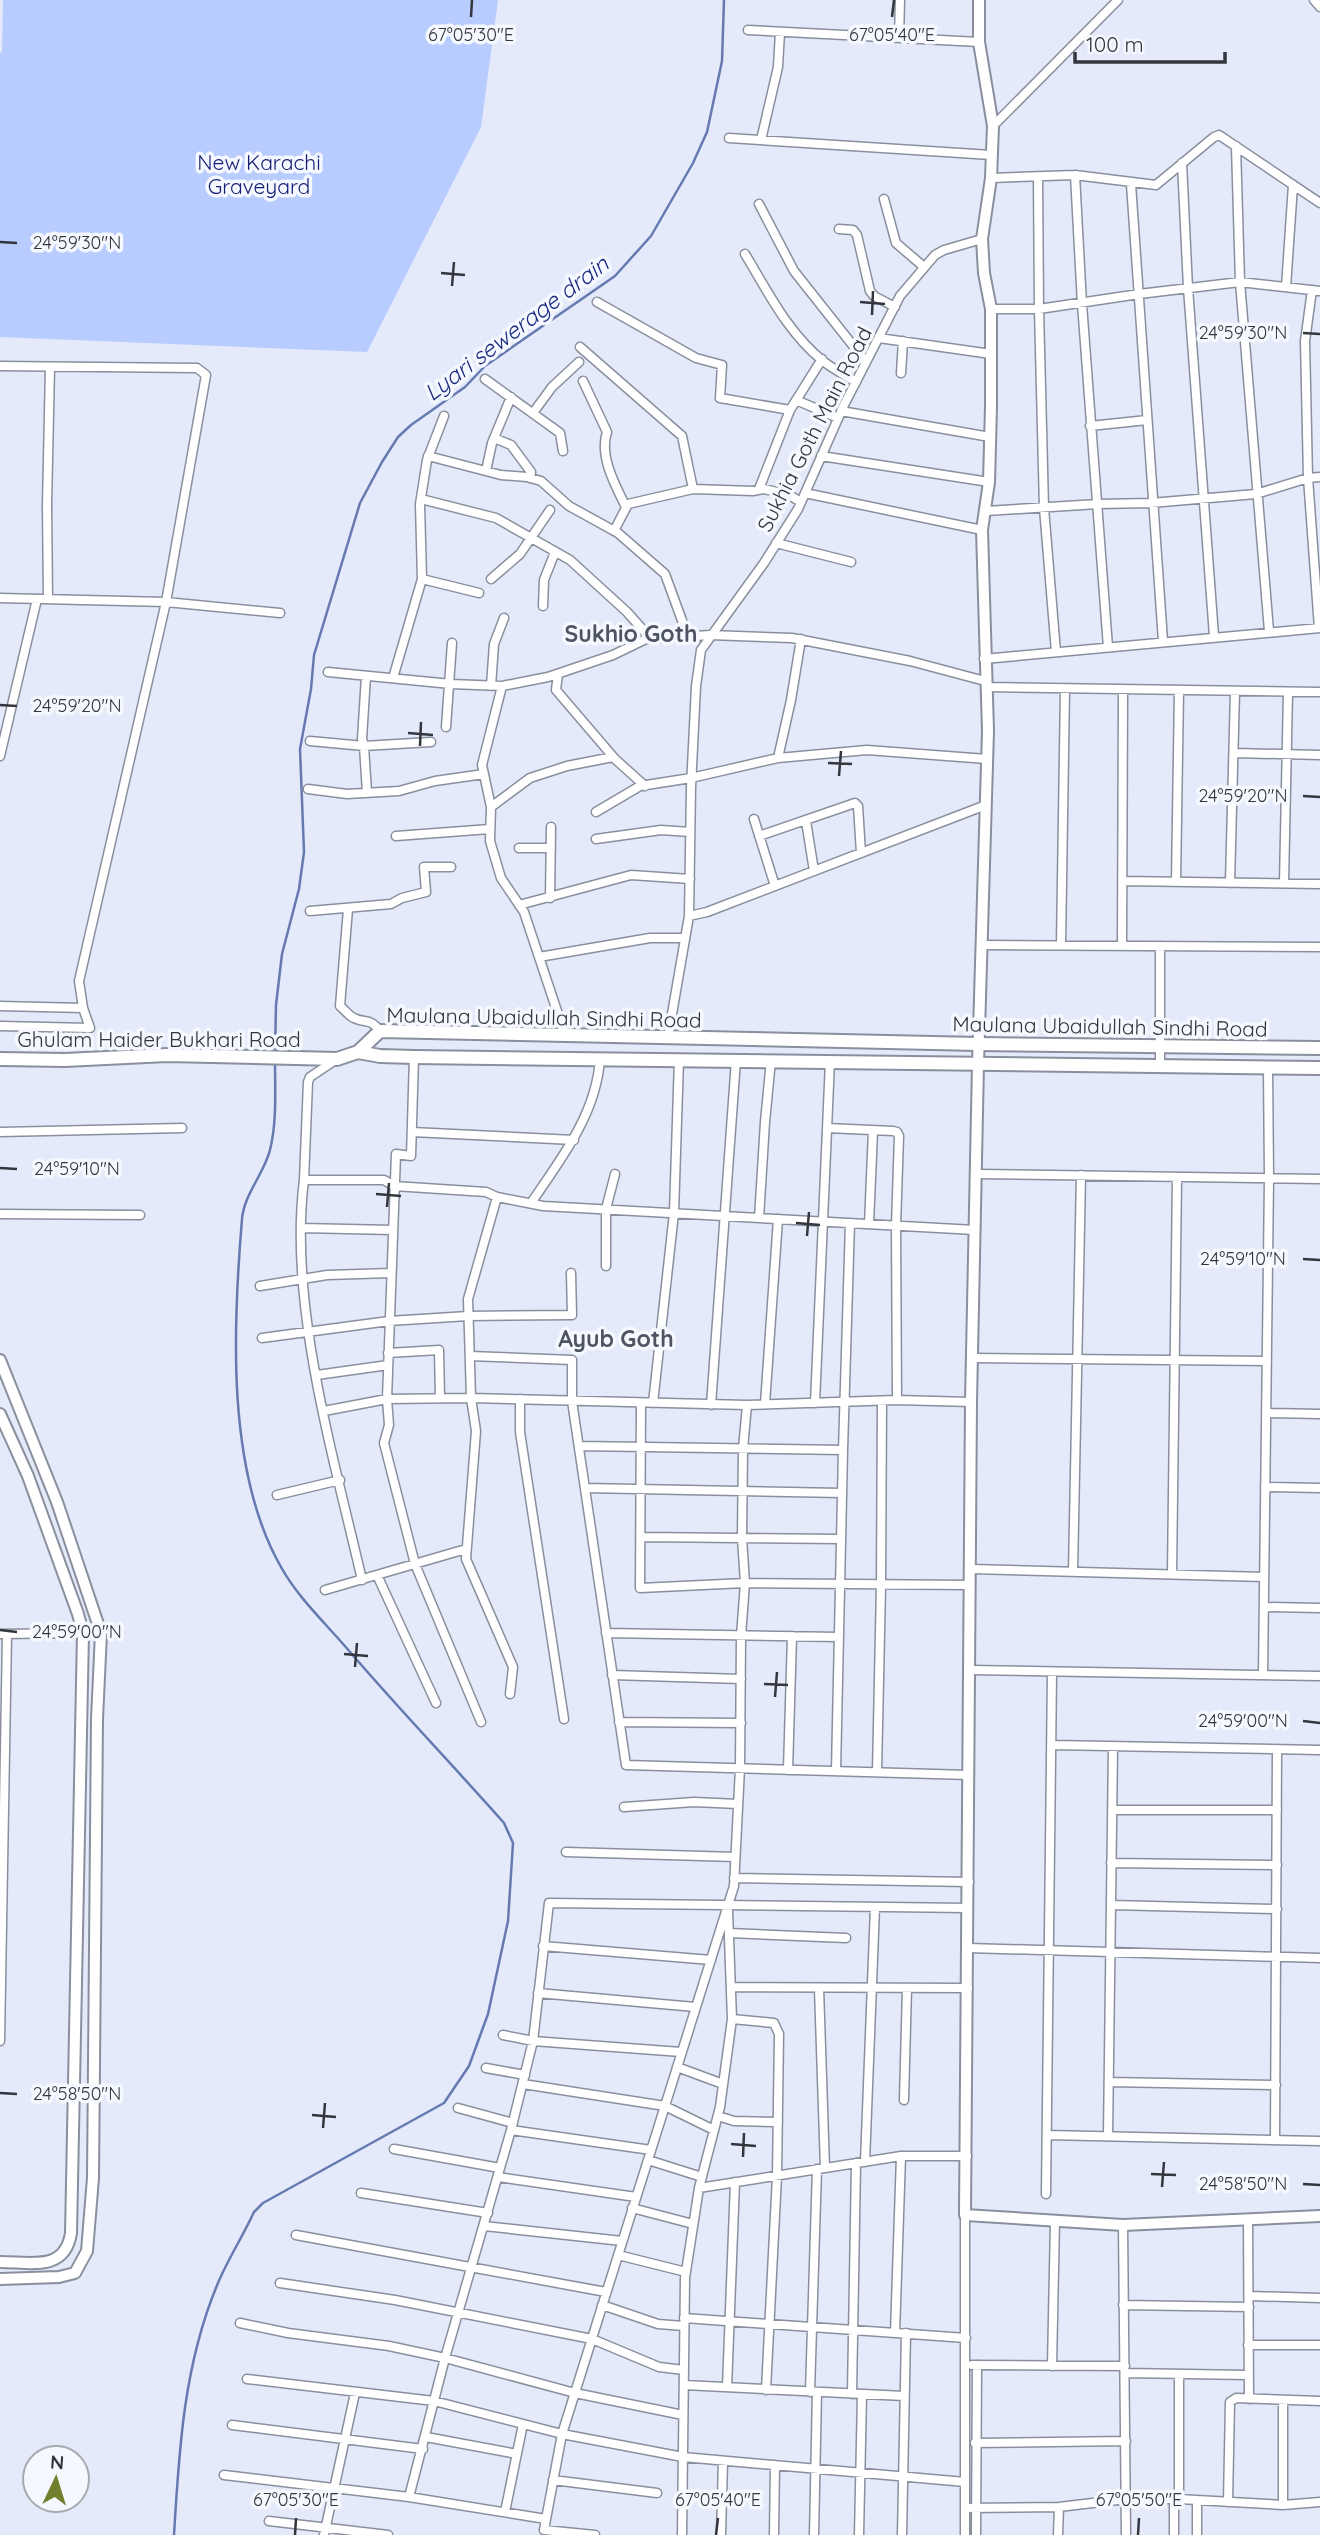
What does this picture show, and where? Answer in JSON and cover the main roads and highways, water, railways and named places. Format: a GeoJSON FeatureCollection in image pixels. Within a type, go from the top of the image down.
{"type":"FeatureCollection","features":[{"type":"Feature","properties":{"kind":"main road","name":"Maulana Ubaidullah Sindhi Road"},"geometry":{"type":"LineString","coordinates":[[358,1052],[380,1031],[978,1044],[1320,1048]]}},
{"type":"Feature","properties":{"kind":"main road","name":"Maulana Ubaidullah Sindhi Road"},"geometry":{"type":"LineString","coordinates":[[358,1052],[414,1057],[1320,1068]]}},
{"type":"Feature","properties":{"kind":"main road","name":"Ghulam Haider Bukhari Road"},"geometry":{"type":"LineString","coordinates":[[0,1059],[65,1060],[167,1055],[337,1059],[358,1052]]}},
{"type":"Feature","properties":{"kind":"waterway","name":"Lyari sewerage drain"},"geometry":{"type":"LineString","coordinates":[[275,1054],[276,1005],[282,954],[299,889],[304,852],[300,749],[314,655],[360,503],[398,437],[411,425],[465,387],[485,366],[615,276],[651,236],[693,163],[707,132],[722,61],[724,0]]}},
{"type":"Feature","properties":{"kind":"waterway","name":"Lyari sewerage drain"},"geometry":{"type":"LineString","coordinates":[[174,2535],[181,2439],[197,2344],[218,2283],[254,2212],[263,2203],[444,2103],[469,2066],[488,2014],[508,1921],[513,1843],[504,1823],[295,1588],[281,1567],[263,1529],[250,1487],[242,1443],[238,1397],[236,1351],[239,1261],[244,1210],[267,1159],[274,1128],[275,1060]]}},
{"type":"Feature","properties":{"kind":"district","name":"Sukhio Goth"},"geometry":{"type":"Point","coordinates":[631,633]}},
{"type":"Feature","properties":{"kind":"district","name":"Ayub Goth"},"geometry":{"type":"Point","coordinates":[616,1338]}},
{"type":"Feature","properties":{"kind":"park label","name":"New Karachi Graveyard"},"geometry":{"type":"Point","coordinates":[259,174]}}]}
